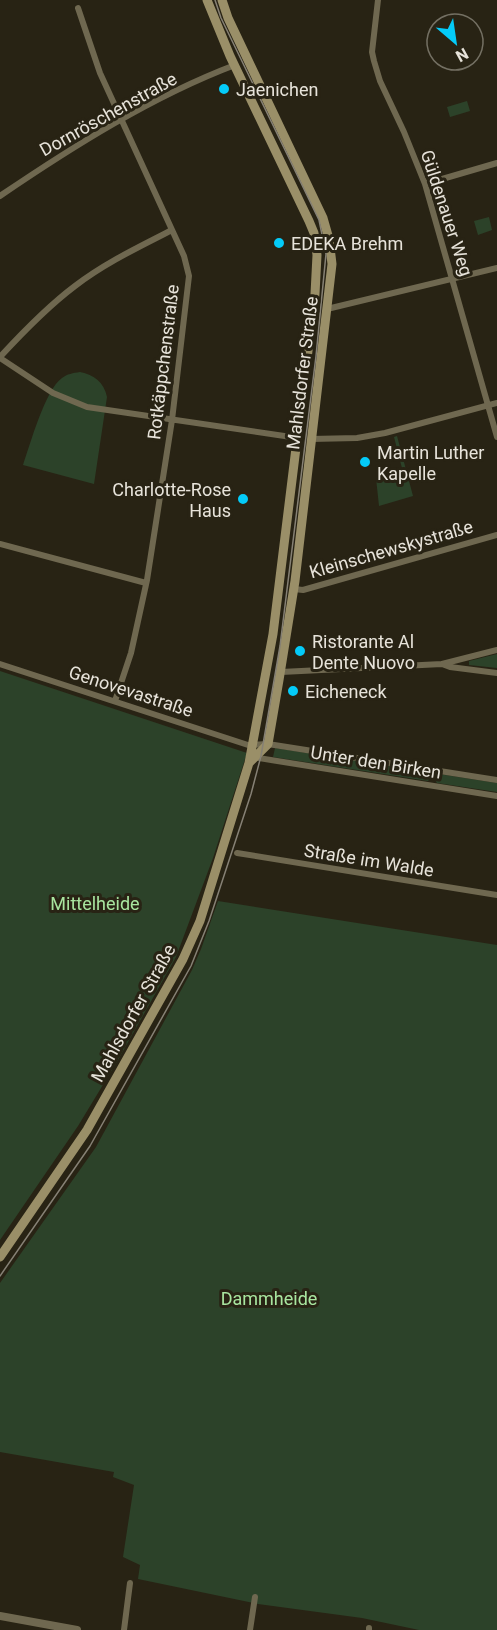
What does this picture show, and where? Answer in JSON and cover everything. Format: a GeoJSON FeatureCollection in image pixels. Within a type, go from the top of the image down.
{"type":"FeatureCollection","features":[{"type":"Feature","properties":{"kind":"main road","name":"Mahlsdorfer Straße"},"geometry":{"type":"LineString","coordinates":[[0,1257],[87,1130],[183,959],[200,921],[251,759],[273,634],[313,308],[317,265],[314,233],[294,186],[213,19],[207,0]]}},
{"type":"Feature","properties":{"kind":"main road","name":"Mahlsdorfer Straße"},"geometry":{"type":"LineString","coordinates":[[222,0],[228,18],[327,228],[332,264],[294,589],[268,744],[251,759]]}},
{"type":"Feature","properties":{"kind":"main road"},"geometry":{"type":"LineString","coordinates":[[235,65],[248,59]]}},
{"type":"Feature","properties":{"kind":"main road"},"geometry":{"type":"LineString","coordinates":[[313,308],[327,309]]}},
{"type":"Feature","properties":{"kind":"main road"},"geometry":{"type":"LineString","coordinates":[[298,438],[311,440]]}},
{"type":"Feature","properties":{"kind":"street","name":"Güldenauer Weg"},"geometry":{"type":"LineString","coordinates":[[378,0],[372,52],[374,61],[380,81],[425,184],[497,437]]}},
{"type":"Feature","properties":{"kind":"street","name":"Rotkäppchenstraße"},"geometry":{"type":"LineString","coordinates":[[78,8],[95,61],[172,230],[188,267],[189,276],[172,420],[146,583],[131,653],[115,701]]}},
{"type":"Feature","properties":{"kind":"street","name":"Dornröschenstraße"},"geometry":{"type":"LineString","coordinates":[[0,196],[40,169],[121,121],[235,65]]}},
{"type":"Feature","properties":{"kind":"street"},"geometry":{"type":"LineString","coordinates":[[425,184],[497,162]]}},
{"type":"Feature","properties":{"kind":"street"},"geometry":{"type":"LineString","coordinates":[[172,230],[124,255],[76,286],[39,317],[0,358],[53,393],[77,404],[101,411],[298,438]]}},
{"type":"Feature","properties":{"kind":"street"},"geometry":{"type":"LineString","coordinates":[[327,309],[497,268]]}},
{"type":"Feature","properties":{"kind":"street"},"geometry":{"type":"LineString","coordinates":[[311,440],[332,440],[385,433],[497,404]]}},
{"type":"Feature","properties":{"kind":"street","name":"Kleinschewskystraße"},"geometry":{"type":"LineString","coordinates":[[294,589],[303,590],[497,535]]}},
{"type":"Feature","properties":{"kind":"street"},"geometry":{"type":"LineString","coordinates":[[0,544],[146,583]]}},
{"type":"Feature","properties":{"kind":"street"},"geometry":{"type":"LineString","coordinates":[[280,672],[442,664],[497,650]]}},
{"type":"Feature","properties":{"kind":"street","name":"Genovevastraße"},"geometry":{"type":"LineString","coordinates":[[0,664],[248,745],[268,744]]}},
{"type":"Feature","properties":{"kind":"street"},"geometry":{"type":"LineString","coordinates":[[442,664],[497,673]]}},
{"type":"Feature","properties":{"kind":"street","name":"Unter den Birken"},"geometry":{"type":"LineString","coordinates":[[268,744],[497,780]]}},
{"type":"Feature","properties":{"kind":"street","name":"Unter den Birken"},"geometry":{"type":"LineString","coordinates":[[251,759],[497,796]]}},
{"type":"Feature","properties":{"kind":"street","name":"Straße im Walde"},"geometry":{"type":"LineString","coordinates":[[237,854],[497,895]]}},
{"type":"Feature","properties":{"kind":"street"},"geometry":{"type":"LineString","coordinates":[[124,1630],[130,1582]]}},
{"type":"Feature","properties":{"kind":"street"},"geometry":{"type":"LineString","coordinates":[[250,1630],[255,1597]]}},
{"type":"Feature","properties":{"kind":"street"},"geometry":{"type":"LineString","coordinates":[[0,1616],[77,1630]]}},
{"type":"Feature","properties":{"kind":"green space"},"geometry":{"type":"Polygon","coordinates":[[[467,101],[470,111],[450,117],[447,107],[467,101]]]}},
{"type":"Feature","properties":{"kind":"green space"},"geometry":{"type":"Polygon","coordinates":[[[489,217],[492,230],[478,235],[474,221],[489,217]]]}},
{"type":"Feature","properties":{"kind":"green space"},"geometry":{"type":"Polygon","coordinates":[[[80,372],[98,380],[107,397],[94,484],[23,465],[39,418],[56,384],[68,375],[80,372]]]}},
{"type":"Feature","properties":{"kind":"green space"},"geometry":{"type":"Polygon","coordinates":[[[397,436],[413,496],[379,506],[376,478],[403,472],[394,437],[397,436]]]}},
{"type":"Feature","properties":{"kind":"green space"},"geometry":{"type":"Polygon","coordinates":[[[497,654],[497,668],[469,665],[469,661],[497,654]]]}},
{"type":"Feature","properties":{"kind":"green space","name":"Mittelheide"},"geometry":{"type":"Polygon","coordinates":[[[0,671],[247,753],[213,858],[176,957],[78,1126],[0,1240],[0,671]]]}},
{"type":"Feature","properties":{"kind":"green space"},"geometry":{"type":"Polygon","coordinates":[[[275,748],[429,772],[431,777],[428,781],[273,757],[275,748]]]}},
{"type":"Feature","properties":{"kind":"green space"},"geometry":{"type":"Polygon","coordinates":[[[439,774],[497,783],[497,792],[437,783],[435,780],[439,774]]]}},
{"type":"Feature","properties":{"kind":"green space","name":"Dammheide"},"geometry":{"type":"Polygon","coordinates":[[[218,901],[497,945],[497,1630],[419,1630],[362,1618],[258,1604],[138,1579],[140,1565],[123,1557],[134,1485],[113,1477],[114,1472],[0,1452],[0,1283],[96,1147],[192,970],[218,901]]]}},
{"type":"Feature","properties":{"kind":"tram line"},"geometry":{"type":"LineString","coordinates":[[0,1276],[90,1146],[191,966],[209,921],[251,794],[261,756],[280,646],[316,356],[326,254],[319,220],[221,18],[215,0]]}},
{"type":"Feature","properties":{"kind":"place","name":"Jaenichen"},"geometry":{"type":"Point","coordinates":[224,89]}},
{"type":"Feature","properties":{"kind":"place","name":"EDEKA Brehm"},"geometry":{"type":"Point","coordinates":[279,243]}},
{"type":"Feature","properties":{"kind":"place","name":"Martin Luther Kapelle"},"geometry":{"type":"Point","coordinates":[365,462]}},
{"type":"Feature","properties":{"kind":"place","name":"Charlotte-Rose Haus"},"geometry":{"type":"Point","coordinates":[243,499]}},
{"type":"Feature","properties":{"kind":"place","name":"Ristorante Al Dente Nuovo"},"geometry":{"type":"Point","coordinates":[300,651]}},
{"type":"Feature","properties":{"kind":"place","name":"Eicheneck"},"geometry":{"type":"Point","coordinates":[293,691]}}]}
